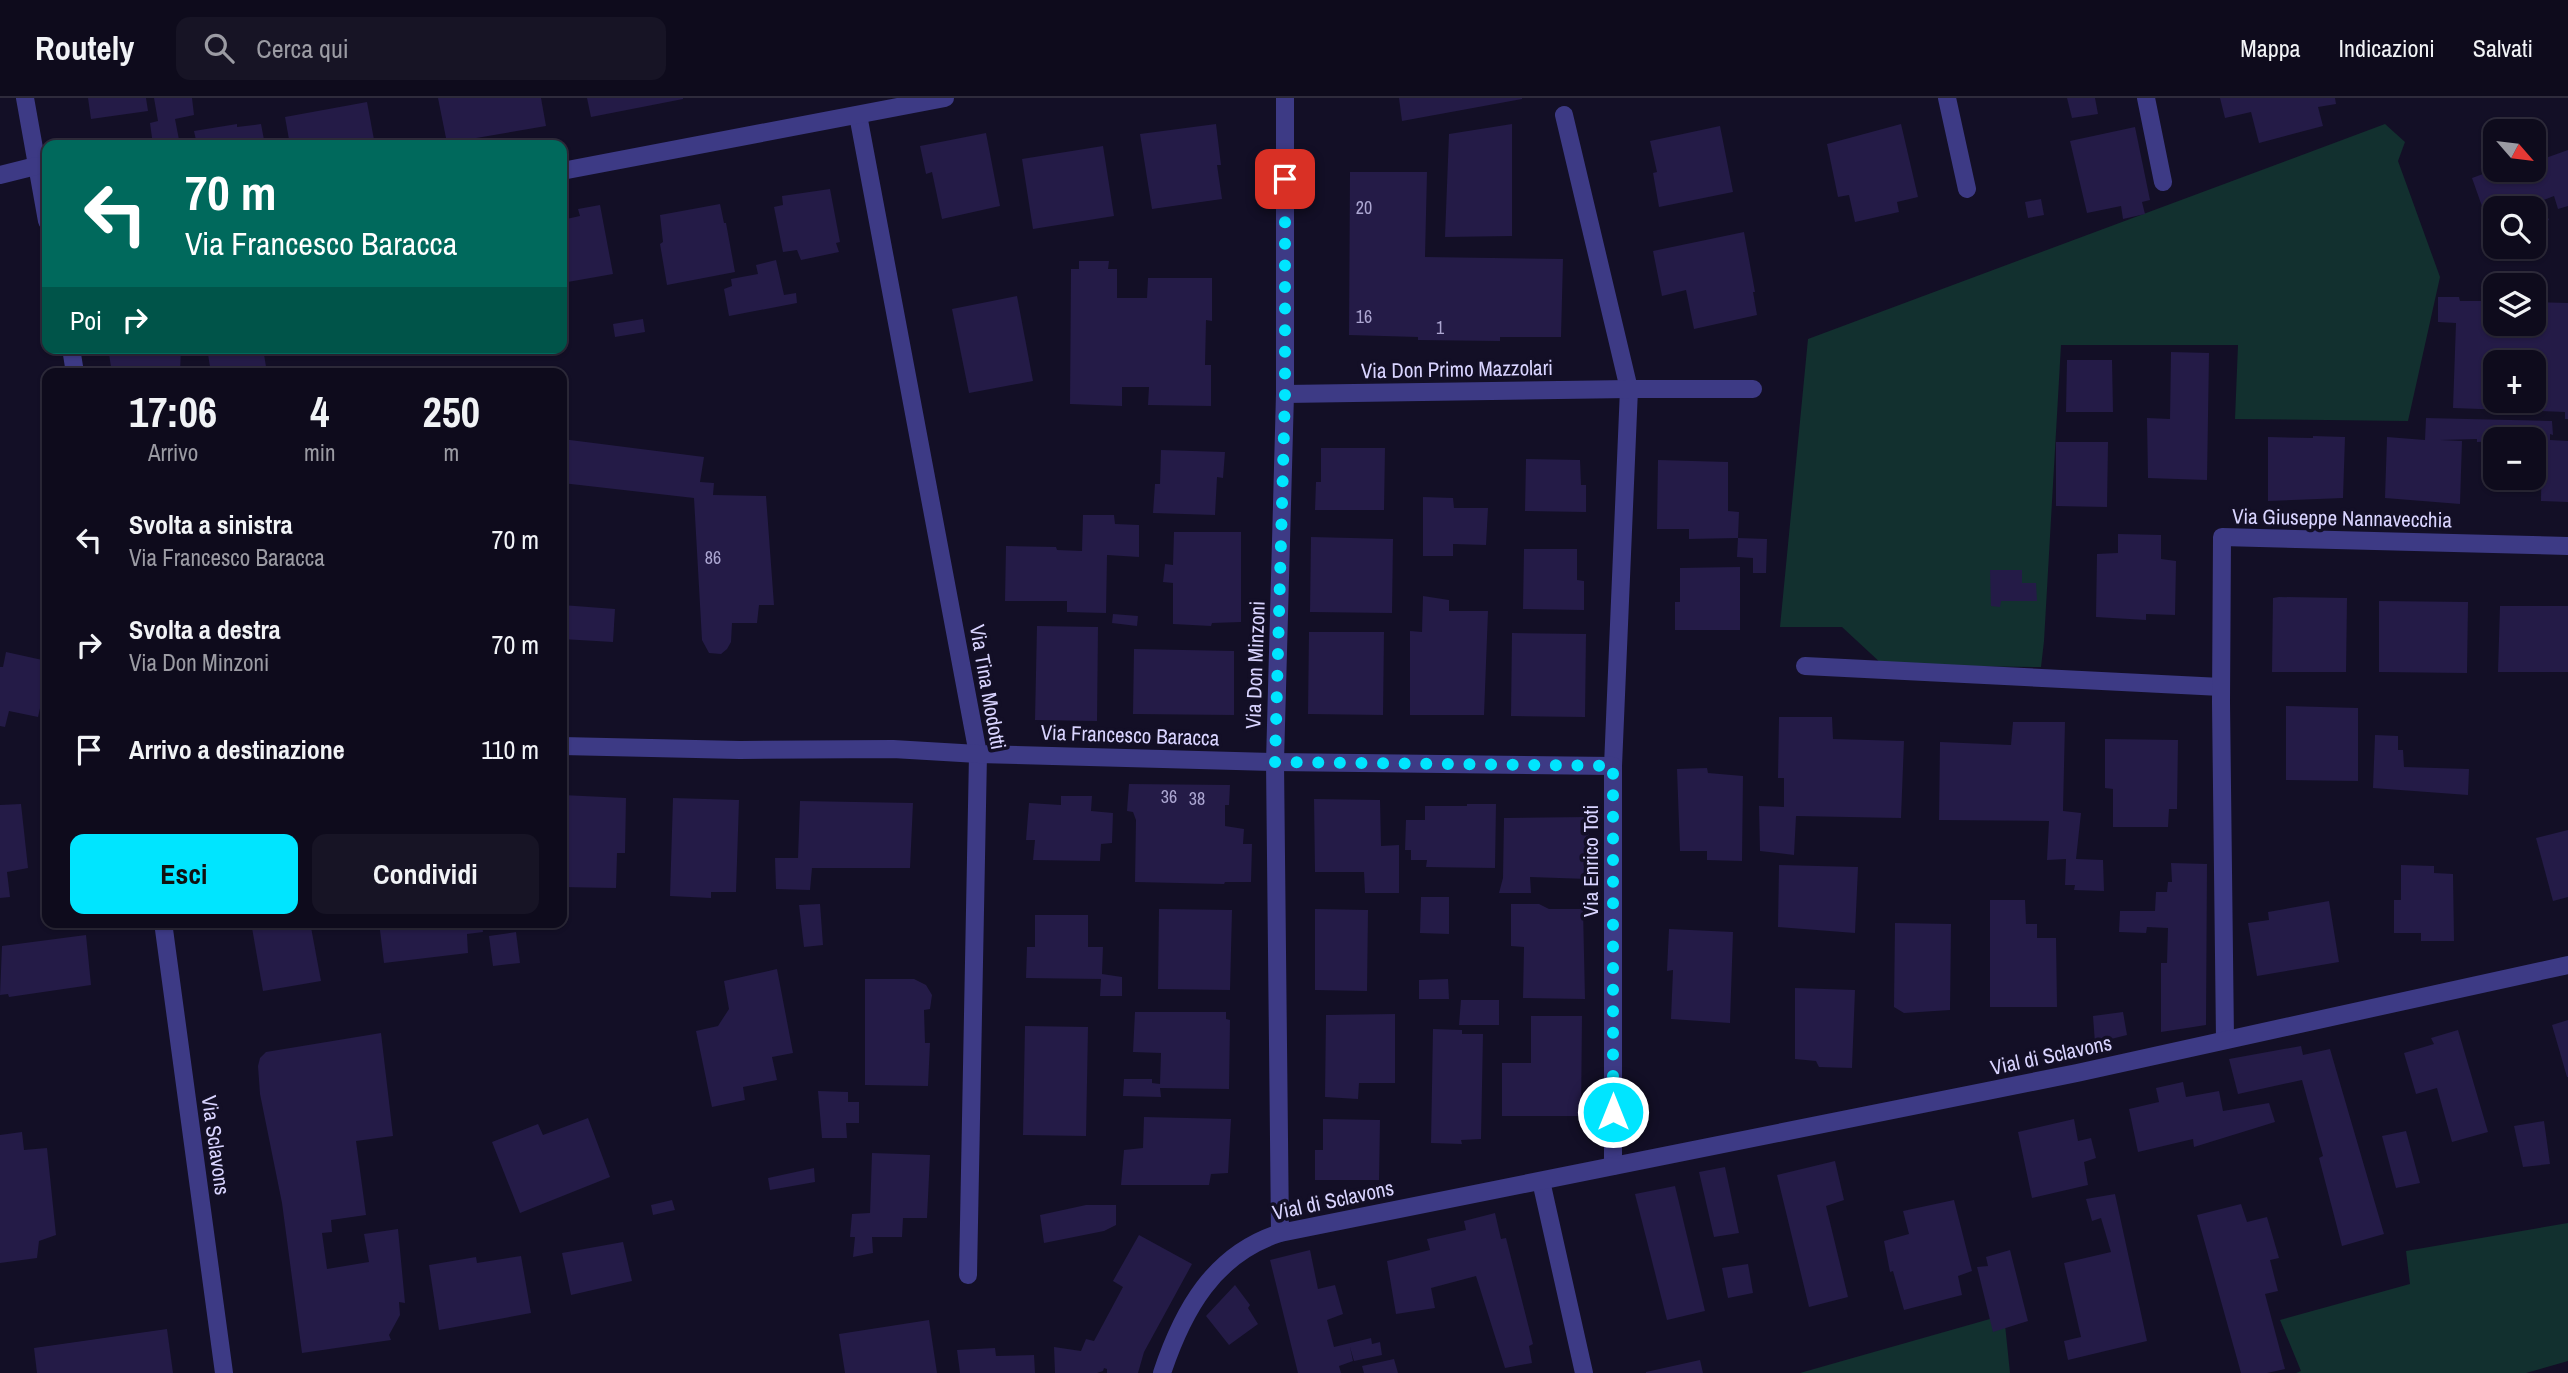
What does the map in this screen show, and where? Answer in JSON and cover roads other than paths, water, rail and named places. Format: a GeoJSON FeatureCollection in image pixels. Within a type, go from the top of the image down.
{"type":"FeatureCollection","features":[{"type":"Feature","properties":{"kind":"street"},"geometry":{"type":"LineString","coordinates":[[25,98],[42,195]]}},
{"type":"Feature","properties":{"kind":"street"},"geometry":{"type":"LineString","coordinates":[[567,170],[945,98]]}},
{"type":"Feature","properties":{"kind":"street","name":"Via Don Minzoni"},"geometry":{"type":"LineString","coordinates":[[1280,1233],[1275,762],[1285,394],[1285,98]]}},
{"type":"Feature","properties":{"kind":"street"},"geometry":{"type":"LineString","coordinates":[[1947,98],[1967,189]]}},
{"type":"Feature","properties":{"kind":"street"},"geometry":{"type":"LineString","coordinates":[[2146,98],[2163,182]]}},
{"type":"Feature","properties":{"kind":"street"},"geometry":{"type":"LineString","coordinates":[[1564,114],[1629,389]]}},
{"type":"Feature","properties":{"kind":"street","name":"Via Tina Modotti"},"geometry":{"type":"LineString","coordinates":[[858,115],[978,754],[968,1275]]}},
{"type":"Feature","properties":{"kind":"street"},"geometry":{"type":"LineString","coordinates":[[0,174],[36,166]]}},
{"type":"Feature","properties":{"kind":"street","name":"Via Enrico Toti"},"geometry":{"type":"LineString","coordinates":[[1613,1166],[1613,766],[1629,389]]}},
{"type":"Feature","properties":{"kind":"street","name":"Via Don Primo Mazzolari"},"geometry":{"type":"LineString","coordinates":[[1285,394],[1753,390]]}},
{"type":"Feature","properties":{"kind":"street","name":"Via Giuseppe Nannavecchia"},"geometry":{"type":"LineString","coordinates":[[2225,1040],[2222,537],[2568,546]]}},
{"type":"Feature","properties":{"kind":"street"},"geometry":{"type":"LineString","coordinates":[[1805,666],[2221,687]]}},
{"type":"Feature","properties":{"kind":"street","name":"Via Francesco Baracca"},"geometry":{"type":"LineString","coordinates":[[567,746],[740,750],[893,749],[978,754],[1275,762],[1613,766]]}},
{"type":"Feature","properties":{"kind":"street","name":"Via Sclavons"},"geometry":{"type":"LineString","coordinates":[[164,928],[224,1373]]}},
{"type":"Feature","properties":{"kind":"street","name":"Vial di Sclavons"},"geometry":{"type":"LineString","coordinates":[[1162,1373],[1188,1311],[1220,1268],[1256,1241],[1280,1233],[2063,1076],[2568,965]]}},
{"type":"Feature","properties":{"kind":"street"},"geometry":{"type":"LineString","coordinates":[[1541,1181],[1584,1373]]}}]}
